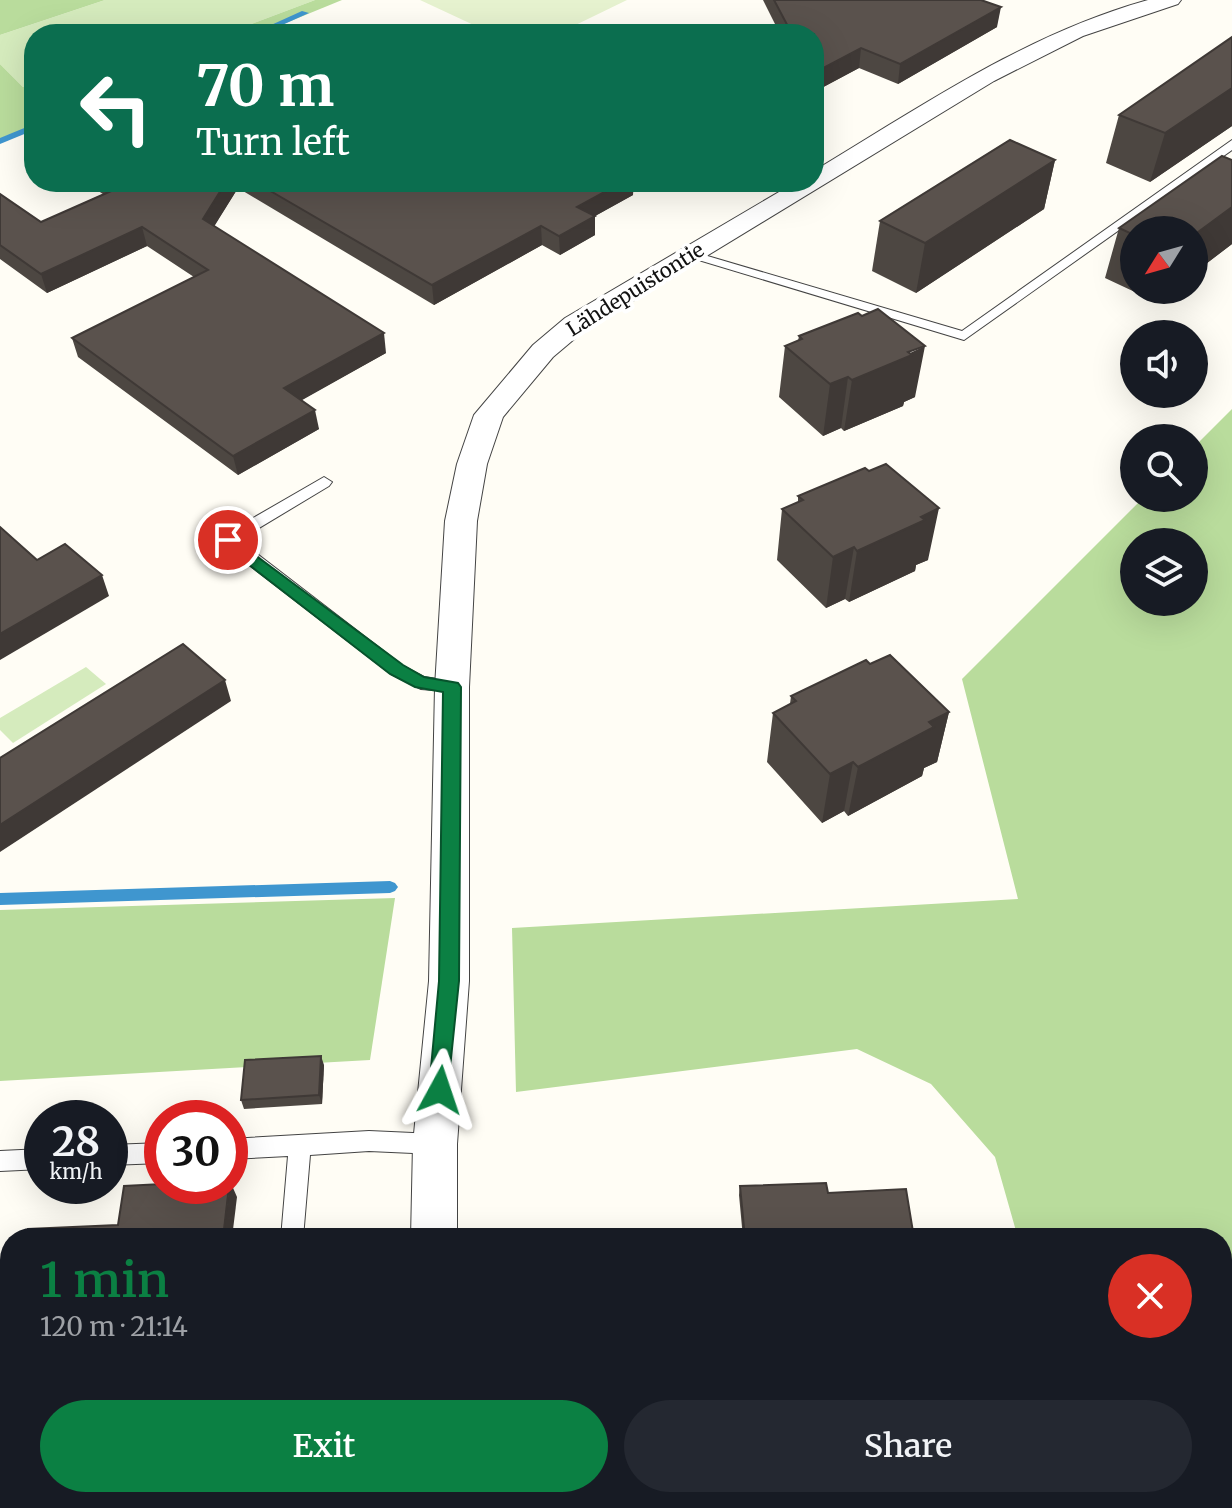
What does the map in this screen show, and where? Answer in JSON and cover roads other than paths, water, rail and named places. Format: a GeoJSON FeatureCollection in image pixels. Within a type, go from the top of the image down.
{"type":"FeatureCollection","features":[{"type":"Feature","properties":{"kind":"street","name":"Lähdepuistontie"},"geometry":{"type":"LineString","coordinates":[[824,175],[1054,39],[1108,17],[1171,0]]}},
{"type":"Feature","properties":{"kind":"street","name":"Lähdepuistontie"},"geometry":{"type":"LineString","coordinates":[[434,1228],[435,1144],[449,981],[452,687],[461,521],[472,464],[489,415],[543,351],[575,324],[796,192]]}},
{"type":"Feature","properties":{"kind":"lane"},"geometry":{"type":"LineString","coordinates":[[689,255],[964,336],[1232,144]]}},
{"type":"Feature","properties":{"kind":"lane"},"geometry":{"type":"LineString","coordinates":[[324,482],[228,540],[397,670],[421,683],[452,687]]}},
{"type":"Feature","properties":{"kind":"lane"},"geometry":{"type":"LineString","coordinates":[[248,1148],[369,1141],[435,1144]]}},
{"type":"Feature","properties":{"kind":"lane"},"geometry":{"type":"LineString","coordinates":[[293,1228],[300,1146]]}},
{"type":"Feature","properties":{"kind":"lane"},"geometry":{"type":"LineString","coordinates":[[0,1161],[24,1160]]}},
{"type":"Feature","properties":{"kind":"waterway"},"geometry":{"type":"LineString","coordinates":[[279,24],[305,13]]}},
{"type":"Feature","properties":{"kind":"waterway"},"geometry":{"type":"LineString","coordinates":[[0,141],[24,131]]}},
{"type":"Feature","properties":{"kind":"waterway"},"geometry":{"type":"LineString","coordinates":[[0,899],[390,887]]}}]}
